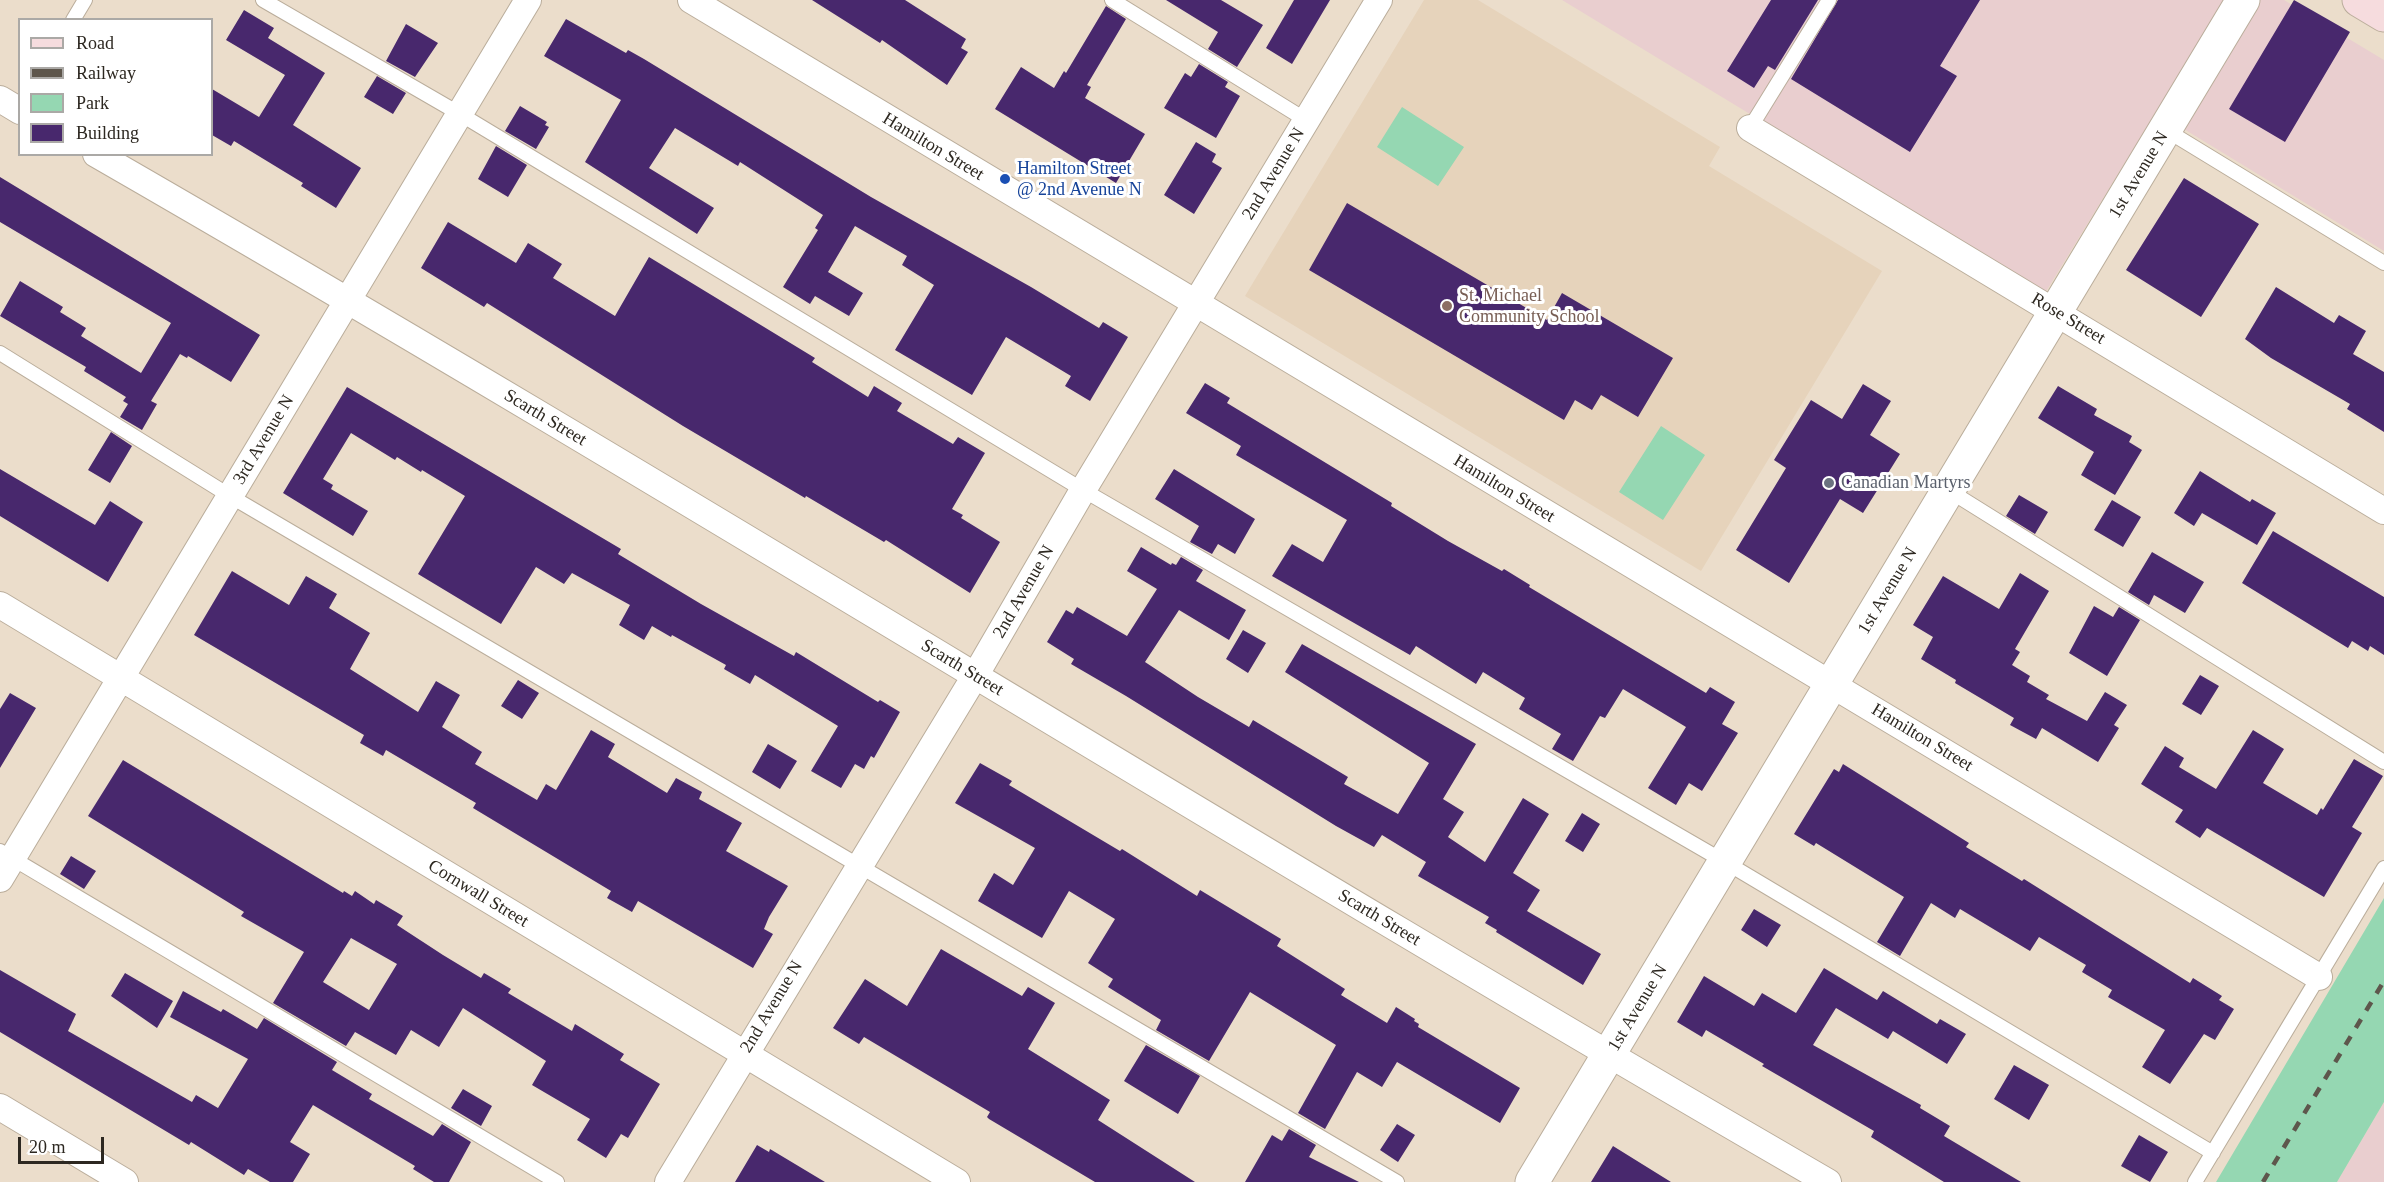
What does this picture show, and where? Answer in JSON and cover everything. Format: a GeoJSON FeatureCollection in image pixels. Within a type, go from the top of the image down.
{"type":"FeatureCollection","features":[{"type":"Feature","properties":{"kind":"main road"},"geometry":{"type":"LineString","coordinates":[[2359,0],[2384,15]]}},
{"type":"Feature","properties":{"kind":"street","name":"3rd Avenue N"},"geometry":{"type":"LineString","coordinates":[[4,863],[121,678],[528,0]]}},
{"type":"Feature","properties":{"kind":"street","name":"Hamilton Street"},"geometry":{"type":"LineString","coordinates":[[690,0],[1195,306],[1832,683],[2319,977]]}},
{"type":"Feature","properties":{"kind":"street","name":"2nd Avenue N"},"geometry":{"type":"LineString","coordinates":[[668,1182],[858,865],[975,676],[1083,490],[1379,0]]}},
{"type":"Feature","properties":{"kind":"street","name":"1st Avenue N"},"geometry":{"type":"LineString","coordinates":[[1532,1182],[2243,0]]}},
{"type":"Feature","properties":{"kind":"street"},"geometry":{"type":"LineString","coordinates":[[0,99],[18,109]]}},
{"type":"Feature","properties":{"kind":"street","name":"Rose Street"},"geometry":{"type":"LineString","coordinates":[[1750,128],[2384,511]]}},
{"type":"Feature","properties":{"kind":"street","name":"Scarth Street"},"geometry":{"type":"LineString","coordinates":[[99,156],[348,300],[1609,1056],[1828,1182]]}},
{"type":"Feature","properties":{"kind":"street","name":"Cornwall Street"},"geometry":{"type":"LineString","coordinates":[[0,605],[957,1182]]}},
{"type":"Feature","properties":{"kind":"street"},"geometry":{"type":"LineString","coordinates":[[0,1107],[125,1182]]}},
{"type":"Feature","properties":{"kind":"lane"},"geometry":{"type":"LineString","coordinates":[[75,18],[85,0]]}},
{"type":"Feature","properties":{"kind":"lane"},"geometry":{"type":"LineString","coordinates":[[263,0],[460,114],[1083,490],[1725,862],[2213,1153]]}},
{"type":"Feature","properties":{"kind":"lane"},"geometry":{"type":"LineString","coordinates":[[1112,0],[1306,120]]}},
{"type":"Feature","properties":{"kind":"lane"},"geometry":{"type":"LineString","coordinates":[[1750,128],[1829,0]]}},
{"type":"Feature","properties":{"kind":"lane"},"geometry":{"type":"LineString","coordinates":[[2166,130],[2384,263]]}},
{"type":"Feature","properties":{"kind":"lane"},"geometry":{"type":"LineString","coordinates":[[0,352],[230,496],[1397,1182]]}},
{"type":"Feature","properties":{"kind":"lane"},"geometry":{"type":"LineString","coordinates":[[1948,490],[2384,762]]}},
{"type":"Feature","properties":{"kind":"lane"},"geometry":{"type":"LineString","coordinates":[[4,863],[557,1182]]}},
{"type":"Feature","properties":{"kind":"lane"},"geometry":{"type":"LineString","coordinates":[[2195,1182],[2384,868]]}},
{"type":"Feature","properties":{"kind":"shaded area"},"geometry":{"type":"Polygon","coordinates":[[[1424,0],[1478,0],[1720,147],[1709,166],[1882,271],[1701,571],[1245,296],[1424,0]]]}},
{"type":"Feature","properties":{"kind":"shaded area"},"geometry":{"type":"Polygon","coordinates":[[[1562,0],[2284,0],[2384,60],[2384,251],[2156,112],[2045,293],[1562,0]]]}},
{"type":"Feature","properties":{"kind":"shaded area"},"geometry":{"type":"Polygon","coordinates":[[[2384,1102],[2384,1182],[2337,1182],[2384,1102]]]}},
{"type":"Feature","properties":{"kind":"green space"},"geometry":{"type":"Polygon","coordinates":[[[1402,107],[1464,147],[1438,186],[1377,147],[1402,107]]]}},
{"type":"Feature","properties":{"kind":"green space"},"geometry":{"type":"Polygon","coordinates":[[[1661,426],[1705,455],[1663,520],[1619,492],[1661,426]]]}},
{"type":"Feature","properties":{"kind":"green space"},"geometry":{"type":"Polygon","coordinates":[[[2384,898],[2384,1102],[2337,1182],[2216,1182],[2384,898]]]}},
{"type":"Feature","properties":{"kind":"building"},"geometry":{"type":"Polygon","coordinates":[[[812,0],[905,0],[966,39],[961,48],[968,52],[947,85],[882,40],[880,43],[812,0]]]}},
{"type":"Feature","properties":{"kind":"building"},"geometry":{"type":"Polygon","coordinates":[[[1166,0],[1221,0],[1263,25],[1237,67],[1208,49],[1218,32],[1166,0]]]}},
{"type":"Feature","properties":{"kind":"building"},"geometry":{"type":"Polygon","coordinates":[[[1294,0],[1330,0],[1292,64],[1266,48],[1294,0]]]}},
{"type":"Feature","properties":{"kind":"building"},"geometry":{"type":"Polygon","coordinates":[[[1771,0],[1818,0],[1775,70],[1768,66],[1754,88],[1727,71],[1771,0]]]}},
{"type":"Feature","properties":{"kind":"building"},"geometry":{"type":"Polygon","coordinates":[[[1838,0],[1980,0],[1940,66],[1957,76],[1910,152],[1791,79],[1838,0]]]}},
{"type":"Feature","properties":{"kind":"building"},"geometry":{"type":"Polygon","coordinates":[[[2294,0],[2350,32],[2285,142],[2229,109],[2294,0]]]}},
{"type":"Feature","properties":{"kind":"building"},"geometry":{"type":"Polygon","coordinates":[[[1106,6],[1126,19],[1087,85],[1091,87],[1085,98],[1145,134],[1116,183],[995,109],[1021,67],[1054,88],[1064,71],[1066,73],[1106,6]]]}},
{"type":"Feature","properties":{"kind":"building"},"geometry":{"type":"Polygon","coordinates":[[[244,10],[274,28],[268,38],[325,73],[293,125],[361,168],[336,208],[301,186],[303,183],[234,141],[231,146],[213,136],[213,90],[259,117],[285,75],[226,40],[244,10]]]}},
{"type":"Feature","properties":{"kind":"building"},"geometry":{"type":"Polygon","coordinates":[[[566,19],[626,53],[628,50],[644,59],[871,197],[1099,328],[1103,322],[1128,337],[1090,401],[1065,386],[1071,376],[1006,337],[972,395],[895,350],[934,285],[902,265],[907,256],[855,226],[828,272],[863,293],[849,316],[815,296],[810,304],[783,287],[818,230],[815,228],[823,215],[740,162],[738,166],[675,128],[649,168],[714,208],[697,234],[585,162],[621,100],[544,56],[566,19]]]}},
{"type":"Feature","properties":{"kind":"building"},"geometry":{"type":"Polygon","coordinates":[[[406,24],[438,43],[415,77],[386,61],[406,24]]]}},
{"type":"Feature","properties":{"kind":"building"},"geometry":{"type":"Polygon","coordinates":[[[1199,64],[1228,82],[1225,87],[1240,96],[1216,138],[1164,108],[1185,73],[1191,77],[1199,64]]]}},
{"type":"Feature","properties":{"kind":"building"},"geometry":{"type":"Polygon","coordinates":[[[377,76],[406,93],[393,114],[364,97],[377,76]]]}},
{"type":"Feature","properties":{"kind":"building"},"geometry":{"type":"Polygon","coordinates":[[[520,106],[547,122],[545,125],[549,127],[536,149],[505,131],[520,106]]]}},
{"type":"Feature","properties":{"kind":"building"},"geometry":{"type":"Polygon","coordinates":[[[1196,142],[1216,154],[1212,162],[1222,168],[1194,214],[1164,195],[1196,142]]]}},
{"type":"Feature","properties":{"kind":"building"},"geometry":{"type":"Polygon","coordinates":[[[496,146],[527,165],[508,197],[478,179],[496,146]]]}},
{"type":"Feature","properties":{"kind":"building"},"geometry":{"type":"Polygon","coordinates":[[[0,177],[260,335],[231,382],[188,356],[187,358],[180,354],[151,401],[157,404],[142,430],[120,417],[128,404],[123,401],[126,397],[84,371],[86,367],[0,316],[20,281],[63,307],[60,312],[86,328],[81,336],[141,373],[171,323],[0,222],[0,177]]]}},
{"type":"Feature","properties":{"kind":"building"},"geometry":{"type":"Polygon","coordinates":[[[2184,178],[2259,224],[2201,317],[2126,270],[2184,178]]]}},
{"type":"Feature","properties":{"kind":"building","name":"St. Michael Community School"},"geometry":{"type":"Polygon","coordinates":[[[1347,203],[1547,320],[1562,293],[1673,358],[1638,417],[1601,395],[1592,410],[1575,400],[1564,420],[1309,270],[1347,203]]]}},
{"type":"Feature","properties":{"kind":"building"},"geometry":{"type":"Polygon","coordinates":[[[448,222],[516,263],[528,243],[562,264],[553,278],[615,316],[649,257],[815,358],[812,362],[868,397],[874,386],[902,403],[897,411],[953,444],[958,437],[985,453],[952,509],[963,515],[961,518],[1000,542],[970,593],[886,540],[884,542],[806,496],[805,498],[683,426],[487,303],[484,307],[421,268],[448,222]]]}},
{"type":"Feature","properties":{"kind":"building"},"geometry":{"type":"Polygon","coordinates":[[[2276,287],[2334,323],[2339,315],[2366,331],[2353,354],[2384,372],[2384,432],[2347,409],[2350,404],[2271,358],[2245,339],[2276,287]]]}},
{"type":"Feature","properties":{"kind":"building"},"geometry":{"type":"Polygon","coordinates":[[[1205,383],[1230,398],[1227,403],[1392,503],[1391,506],[1448,541],[1502,571],[1504,569],[1530,585],[1529,587],[1706,693],[1710,687],[1735,702],[1722,724],[1738,733],[1702,791],[1689,783],[1676,805],[1648,788],[1686,727],[1623,689],[1605,718],[1600,716],[1573,761],[1552,749],[1561,734],[1519,709],[1525,698],[1483,672],[1476,684],[1416,646],[1410,655],[1272,576],[1292,544],[1323,562],[1347,520],[1236,455],[1241,446],[1186,413],[1205,383]]]}},
{"type":"Feature","properties":{"kind":"building","name":"Canadian Martyrs"},"geometry":{"type":"Polygon","coordinates":[[[1863,384],[1891,401],[1870,435],[1900,454],[1863,513],[1840,499],[1789,583],[1736,550],[1786,468],[1774,460],[1811,400],[1842,419],[1863,384]]]}},
{"type":"Feature","properties":{"kind":"building"},"geometry":{"type":"Polygon","coordinates":[[[2058,386],[2097,409],[2094,415],[2132,436],[2129,442],[2142,450],[2115,495],[2081,475],[2094,452],[2038,418],[2058,386]]]}},
{"type":"Feature","properties":{"kind":"building"},"geometry":{"type":"Polygon","coordinates":[[[347,387],[621,549],[618,554],[701,604],[794,656],[796,652],[878,702],[880,700],[900,712],[874,758],[871,756],[864,769],[855,764],[841,788],[811,771],[838,726],[755,675],[750,684],[724,669],[726,665],[652,626],[644,640],[619,625],[630,605],[572,573],[564,584],[536,567],[501,624],[418,574],[465,496],[397,457],[395,460],[351,433],[323,479],[333,485],[331,489],[368,511],[353,536],[283,493],[347,387]]]}},
{"type":"Feature","properties":{"kind":"building"},"geometry":{"type":"Polygon","coordinates":[[[111,432],[132,446],[110,483],[88,470],[111,432]]]}},
{"type":"Feature","properties":{"kind":"building"},"geometry":{"type":"Polygon","coordinates":[[[0,469],[95,525],[110,501],[143,522],[108,582],[0,516],[0,469]]]}},
{"type":"Feature","properties":{"kind":"building"},"geometry":{"type":"Polygon","coordinates":[[[1174,469],[1255,519],[1235,554],[1218,544],[1212,554],[1190,542],[1199,526],[1155,499],[1174,469]]]}},
{"type":"Feature","properties":{"kind":"building"},"geometry":{"type":"Polygon","coordinates":[[[2200,471],[2250,502],[2252,499],[2276,513],[2257,545],[2202,513],[2194,526],[2174,513],[2200,471]]]}},
{"type":"Feature","properties":{"kind":"building"},"geometry":{"type":"Polygon","coordinates":[[[2019,495],[2048,512],[2035,534],[2006,516],[2019,495]]]}},
{"type":"Feature","properties":{"kind":"building"},"geometry":{"type":"Polygon","coordinates":[[[2112,500],[2141,517],[2123,547],[2094,530],[2112,500]]]}},
{"type":"Feature","properties":{"kind":"building"},"geometry":{"type":"Polygon","coordinates":[[[2273,531],[2384,597],[2384,655],[2370,646],[2368,651],[2352,641],[2348,648],[2242,583],[2273,531]]]}},
{"type":"Feature","properties":{"kind":"building"},"geometry":{"type":"Polygon","coordinates":[[[1141,547],[1171,565],[1172,563],[1176,565],[1181,557],[1203,570],[1196,581],[1246,610],[1229,640],[1179,610],[1145,662],[1198,697],[1249,727],[1253,720],[1348,777],[1344,784],[1398,814],[1429,763],[1285,672],[1302,644],[1476,744],[1443,799],[1464,812],[1448,837],[1485,862],[1523,798],[1549,814],[1513,873],[1540,890],[1527,911],[1601,954],[1583,985],[1496,932],[1497,930],[1485,923],[1489,917],[1418,876],[1426,862],[1382,835],[1374,847],[1336,826],[1071,664],[1074,659],[1047,642],[1066,610],[1073,614],[1077,607],[1127,636],[1157,589],[1127,571],[1141,547]]]}},
{"type":"Feature","properties":{"kind":"building"},"geometry":{"type":"Polygon","coordinates":[[[2152,552],[2204,582],[2185,613],[2154,595],[2149,605],[2128,592],[2152,552]]]}},
{"type":"Feature","properties":{"kind":"building"},"geometry":{"type":"Polygon","coordinates":[[[232,571],[289,605],[306,576],[337,594],[329,608],[370,633],[350,669],[418,712],[436,681],[460,695],[442,727],[482,752],[475,764],[537,800],[546,784],[556,790],[591,730],[615,744],[608,757],[667,793],[676,778],[702,792],[699,799],[742,823],[726,851],[788,886],[769,917],[764,929],[773,934],[753,968],[638,901],[632,912],[607,898],[611,891],[473,808],[476,803],[386,750],[383,756],[360,743],[364,735],[194,635],[232,571]]]}},
{"type":"Feature","properties":{"kind":"building"},"geometry":{"type":"Polygon","coordinates":[[[2020,573],[2049,591],[2015,649],[2020,652],[2012,665],[2030,676],[2027,682],[2049,695],[2046,699],[2087,721],[2105,692],[2127,705],[2114,725],[2119,728],[2098,762],[2042,728],[2036,739],[2010,725],[2014,718],[1955,683],[1956,680],[1921,659],[1933,637],[1913,625],[1943,576],[1999,609],[2020,573]]]}},
{"type":"Feature","properties":{"kind":"building"},"geometry":{"type":"Polygon","coordinates":[[[2094,606],[2113,617],[2119,607],[2140,620],[2107,676],[2069,653],[2094,606]]]}},
{"type":"Feature","properties":{"kind":"building"},"geometry":{"type":"Polygon","coordinates":[[[1243,630],[1266,643],[1248,673],[1226,659],[1243,630]]]}},
{"type":"Feature","properties":{"kind":"building"},"geometry":{"type":"Polygon","coordinates":[[[2200,675],[2219,686],[2201,715],[2182,704],[2200,675]]]}},
{"type":"Feature","properties":{"kind":"building"},"geometry":{"type":"Polygon","coordinates":[[[518,680],[539,693],[522,719],[501,706],[518,680]]]}},
{"type":"Feature","properties":{"kind":"building"},"geometry":{"type":"Polygon","coordinates":[[[10,693],[36,708],[0,768],[0,709],[10,693]]]}},
{"type":"Feature","properties":{"kind":"building"},"geometry":{"type":"Polygon","coordinates":[[[2253,730],[2284,749],[2263,783],[2317,815],[2321,808],[2323,810],[2354,759],[2383,776],[2352,827],[2362,833],[2324,897],[2207,828],[2200,838],[2175,822],[2183,810],[2141,784],[2165,746],[2184,758],[2179,767],[2216,789],[2253,730]]]}},
{"type":"Feature","properties":{"kind":"building"},"geometry":{"type":"Polygon","coordinates":[[[768,744],[797,761],[780,789],[752,772],[768,744]]]}},
{"type":"Feature","properties":{"kind":"building"},"geometry":{"type":"Polygon","coordinates":[[[123,760],[343,893],[344,891],[352,896],[355,891],[374,904],[376,900],[403,916],[397,925],[481,978],[484,973],[511,989],[508,993],[572,1031],[575,1024],[624,1054],[620,1060],[660,1084],[628,1138],[621,1134],[606,1158],[577,1140],[590,1119],[532,1085],[546,1061],[463,1008],[439,1047],[411,1030],[396,1055],[355,1032],[346,1046],[273,1003],[304,952],[241,916],[244,912],[88,816],[123,760]],[[351,938],[323,982],[369,1010],[397,964],[351,938]]]}},
{"type":"Feature","properties":{"kind":"building"},"geometry":{"type":"Polygon","coordinates":[[[980,763],[1012,781],[1009,785],[1120,851],[1122,849],[1197,896],[1200,890],[1281,939],[1277,946],[1345,989],[1341,995],[1387,1023],[1396,1007],[1415,1019],[1414,1021],[1419,1024],[1418,1027],[1520,1088],[1500,1123],[1397,1062],[1382,1087],[1357,1072],[1325,1129],[1298,1113],[1336,1045],[1250,992],[1209,1061],[1156,1030],[1161,1020],[1108,987],[1113,979],[1088,963],[1115,919],[1069,891],[1042,938],[978,901],[994,873],[1013,885],[1035,848],[955,803],[980,763]]]}},
{"type":"Feature","properties":{"kind":"building"},"geometry":{"type":"Polygon","coordinates":[[[1843,764],[1969,843],[1966,847],[2022,881],[2024,879],[2190,983],[2193,978],[2222,996],[2219,1000],[2234,1009],[2215,1040],[2204,1034],[2170,1084],[2142,1067],[2165,1030],[2108,997],[2112,990],[2082,972],[2086,965],[2039,937],[2030,951],[1960,909],[1955,918],[1931,903],[1900,956],[1877,942],[1904,897],[1816,843],[1814,846],[1794,834],[1834,769],[1839,772],[1843,764]]]}},
{"type":"Feature","properties":{"kind":"building"},"geometry":{"type":"Polygon","coordinates":[[[1582,813],[1600,824],[1583,852],[1565,841],[1582,813]]]}},
{"type":"Feature","properties":{"kind":"building"},"geometry":{"type":"Polygon","coordinates":[[[71,856],[96,871],[84,889],[60,874],[71,856]]]}},
{"type":"Feature","properties":{"kind":"building"},"geometry":{"type":"Polygon","coordinates":[[[1754,909],[1781,925],[1767,947],[1741,930],[1754,909]]]}},
{"type":"Feature","properties":{"kind":"building"},"geometry":{"type":"Polygon","coordinates":[[[941,949],[1022,996],[1028,987],[1055,1003],[1028,1049],[1110,1100],[1098,1120],[1195,1182],[1095,1182],[989,1119],[987,1117],[990,1112],[864,1037],[859,1044],[833,1028],[865,979],[907,1006],[941,949]]]}},
{"type":"Feature","properties":{"kind":"building"},"geometry":{"type":"Polygon","coordinates":[[[1824,968],[1877,1000],[1883,991],[1937,1024],[1940,1019],[1966,1034],[1947,1064],[1893,1031],[1888,1039],[1836,1008],[1813,1045],[1921,1105],[1920,1108],[1950,1126],[1944,1136],[2021,1182],[1944,1182],[1871,1137],[1874,1131],[1762,1066],[1764,1064],[1706,1030],[1702,1037],[1677,1022],[1704,976],[1754,1006],[1762,993],[1796,1013],[1824,968]]]}},
{"type":"Feature","properties":{"kind":"building"},"geometry":{"type":"Polygon","coordinates":[[[0,970],[76,1014],[68,1031],[192,1102],[196,1095],[218,1108],[248,1059],[170,1017],[183,991],[221,1012],[223,1009],[257,1029],[264,1018],[337,1062],[332,1070],[372,1094],[369,1099],[433,1136],[442,1124],[471,1142],[449,1182],[434,1182],[413,1169],[415,1166],[313,1105],[290,1142],[310,1154],[293,1182],[270,1182],[248,1169],[244,1175],[191,1142],[189,1145],[0,1032],[0,970]]]}},
{"type":"Feature","properties":{"kind":"building"},"geometry":{"type":"Polygon","coordinates":[[[125,973],[173,1001],[157,1028],[111,996],[125,973]]]}},
{"type":"Feature","properties":{"kind":"building"},"geometry":{"type":"Polygon","coordinates":[[[1146,1045],[1200,1076],[1178,1114],[1124,1081],[1146,1045]]]}},
{"type":"Feature","properties":{"kind":"building"},"geometry":{"type":"Polygon","coordinates":[[[2014,1065],[2049,1085],[2029,1120],[1994,1099],[2014,1065]]]}},
{"type":"Feature","properties":{"kind":"building"},"geometry":{"type":"Polygon","coordinates":[[[463,1089],[492,1106],[481,1126],[451,1108],[463,1089]]]}},
{"type":"Feature","properties":{"kind":"building"},"geometry":{"type":"Polygon","coordinates":[[[1397,1124],[1415,1135],[1398,1162],[1380,1150],[1397,1124]]]}},
{"type":"Feature","properties":{"kind":"building"},"geometry":{"type":"Polygon","coordinates":[[[1289,1129],[1316,1145],[1309,1157],[1359,1182],[1245,1182],[1272,1135],[1282,1141],[1289,1129]]]}},
{"type":"Feature","properties":{"kind":"building"},"geometry":{"type":"Polygon","coordinates":[[[2139,1135],[2168,1152],[2150,1182],[2121,1166],[2139,1135]]]}},
{"type":"Feature","properties":{"kind":"building"},"geometry":{"type":"Polygon","coordinates":[[[757,1145],[769,1152],[770,1149],[825,1182],[735,1182],[757,1145]]]}},
{"type":"Feature","properties":{"kind":"building"},"geometry":{"type":"Polygon","coordinates":[[[1613,1146],[1671,1182],[1591,1182],[1613,1146]]]}},
{"type":"Feature","properties":{"kind":"railway"},"geometry":{"type":"LineString","coordinates":[[2263,1182],[2384,981]]}},
{"type":"Feature","properties":{"kind":"place","name":"Hamilton Street @ 2nd Avenue N"},"geometry":{"type":"Point","coordinates":[1005,179]}},
{"type":"Feature","properties":{"kind":"place","name":"St. Michael Community School"},"geometry":{"type":"Point","coordinates":[1447,306]}},
{"type":"Feature","properties":{"kind":"place","name":"Canadian Martyrs"},"geometry":{"type":"Point","coordinates":[1829,483]}}]}
